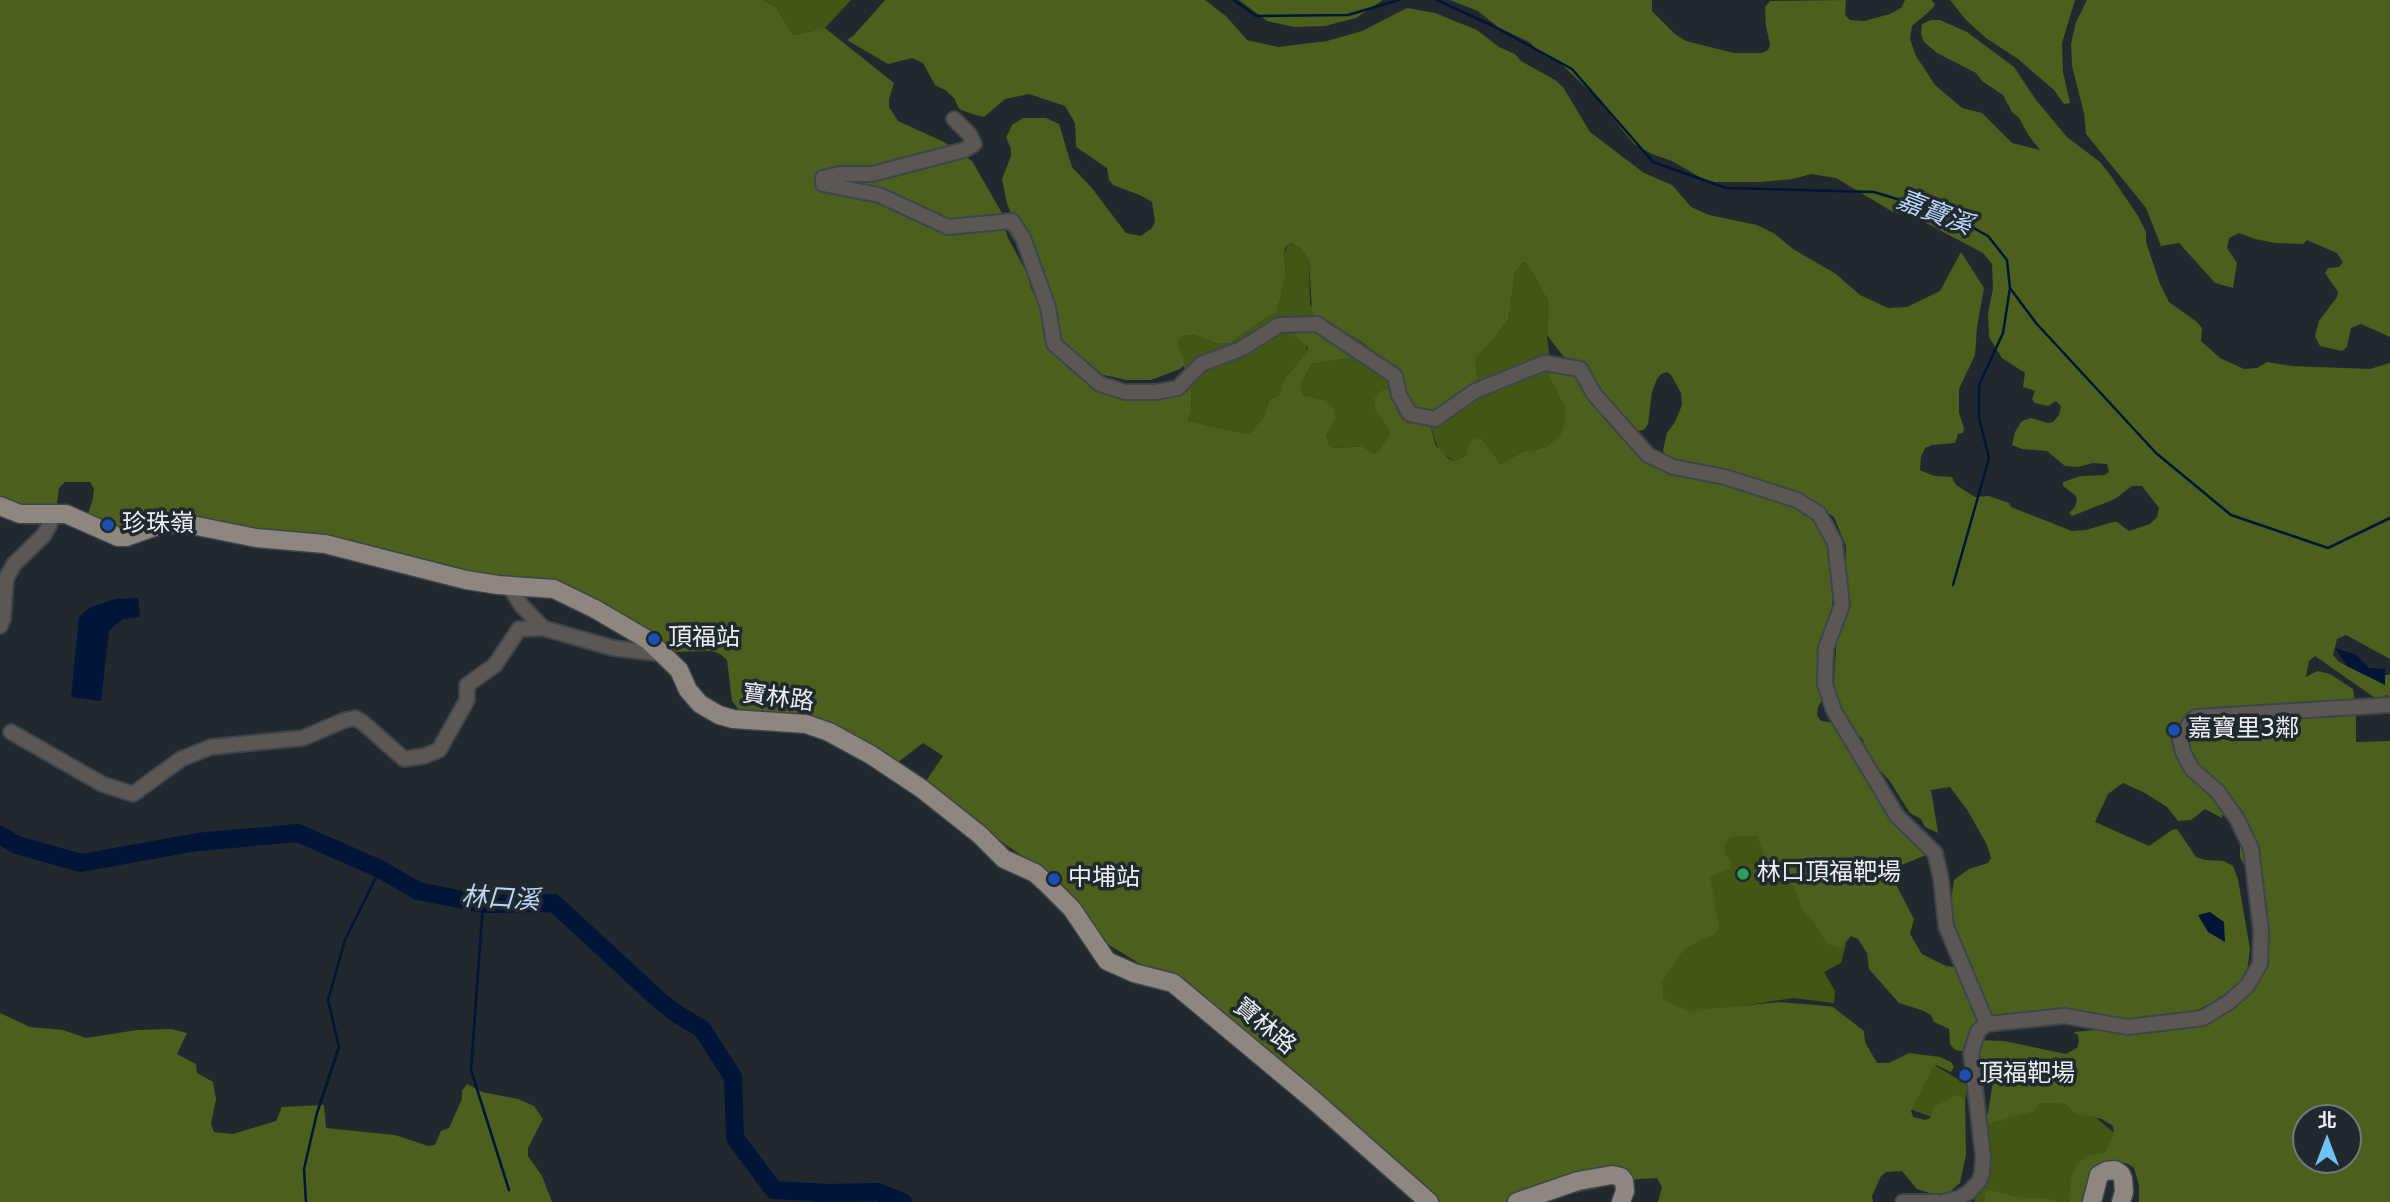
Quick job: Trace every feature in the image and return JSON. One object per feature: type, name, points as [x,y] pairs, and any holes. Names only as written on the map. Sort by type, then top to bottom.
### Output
[{"type":"main road","name":"寶林路","points":[[0,506],[20,514],[66,514],[118,537],[126,537],[160,525],[182,523],[256,538],[325,544],[432,572],[509,586],[554,589],[605,614],[648,640],[679,670],[688,690],[699,704],[719,715],[733,719],[806,724],[830,732],[922,789],[980,835],[1004,859],[1035,873],[1046,883],[1072,909],[1107,961],[1134,973],[1173,983],[1311,1098],[1429,1202]]},
{"type":"main road","points":[[2092,1202],[2099,1175],[2115,1170],[2123,1179],[2124,1192],[2121,1202]]},
{"type":"main road","points":[[1517,1202],[1578,1181],[1612,1175],[1621,1177],[1624,1181],[1625,1191],[1621,1202]]},
{"type":"street","points":[[954,119],[969,134],[974,144],[964,150],[872,174],[839,174],[824,178],[823,184],[879,195],[948,227],[1012,221],[1023,238],[1048,307],[1054,344],[1100,384],[1125,392],[1156,392],[1178,388],[1201,363],[1241,349],[1279,325],[1317,324],[1395,376],[1399,395],[1410,414],[1435,419],[1475,391],[1544,363],[1580,369],[1594,394],[1648,455],[1673,467],[1725,477],[1797,500],[1819,514],[1835,543],[1842,605],[1826,648],[1825,684],[1835,711],[1897,816],[1935,853],[1946,926],[1987,1024]]},
{"type":"street","points":[[0,626],[6,579],[14,564],[43,536],[53,513]]},
{"type":"street","points":[[509,586],[522,606],[543,628]]},
{"type":"street","points":[[11,732],[102,784],[133,794],[181,759],[211,747],[303,738],[355,718],[404,759],[439,750],[467,700],[467,685],[495,665],[520,629],[543,628],[613,648],[663,654]]},
{"type":"street","points":[[1943,1202],[1969,1192],[1982,1173],[1983,1156],[1971,1053],[1978,1031],[1987,1024],[2064,1016],[2128,1027],[2203,1018],[2229,1002],[2247,986],[2260,964],[2261,931],[2251,848],[2237,819],[2218,792],[2192,769],[2180,740],[2185,729],[2196,717],[2390,705]]},
{"type":"street","points":[[1903,1202],[1937,1202]]},
{"type":"green space","points":[[0,0],[764,0],[777,8],[793,35],[825,28],[894,83],[889,107],[898,121],[944,142],[972,161],[1002,213],[1007,236],[1027,273],[1055,350],[1070,370],[1098,387],[1122,396],[1183,384],[1192,386],[1188,421],[1249,434],[1264,417],[1269,400],[1280,394],[1284,379],[1307,352],[1308,347],[1295,336],[1295,330],[1305,328],[1353,353],[1351,358],[1312,364],[1301,384],[1303,395],[1325,400],[1334,409],[1335,420],[1326,435],[1329,445],[1334,448],[1363,446],[1372,453],[1378,452],[1389,435],[1376,411],[1374,399],[1381,391],[1393,389],[1396,393],[1397,411],[1402,420],[1408,424],[1419,422],[1430,425],[1436,446],[1449,459],[1454,461],[1465,456],[1468,445],[1476,438],[1483,440],[1501,464],[1522,452],[1546,447],[1560,435],[1565,408],[1547,367],[1582,376],[1617,433],[1644,456],[1714,476],[1816,514],[1838,564],[1829,626],[1827,692],[1818,707],[1817,715],[1821,721],[1837,723],[1861,767],[1901,806],[1931,853],[1894,868],[1892,877],[1914,919],[1910,934],[1922,954],[1946,966],[1963,968],[1983,1020],[1967,1052],[1955,1050],[1950,1044],[1949,1029],[1934,1022],[1931,1015],[1924,1011],[1899,1003],[1869,969],[1867,953],[1858,939],[1851,936],[1841,948],[1826,943],[1814,922],[1803,911],[1789,876],[1773,874],[1768,868],[1758,836],[1735,836],[1728,839],[1724,846],[1731,868],[1710,877],[1719,927],[1715,934],[1685,948],[1662,981],[1663,998],[1690,1011],[1779,1002],[1833,1007],[1864,1031],[1865,1042],[1877,1063],[1889,1063],[1909,1053],[1940,1057],[1951,1062],[1954,1067],[1951,1072],[1936,1065],[1932,1069],[1911,1111],[1913,1117],[1925,1120],[1930,1118],[1934,1107],[1955,1095],[1965,1100],[1966,1155],[1960,1183],[1947,1194],[1930,1193],[1917,1189],[1902,1171],[1886,1172],[1881,1176],[1872,1196],[1873,1202],[1658,1202],[1662,1187],[1657,1178],[1638,1179],[1534,1202],[1431,1202],[1134,960],[1104,942],[1044,871],[922,787],[943,756],[923,743],[889,769],[806,728],[747,720],[732,701],[727,660],[720,654],[712,651],[669,652],[557,593],[210,525],[118,530],[88,514],[94,489],[90,482],[65,482],[59,488],[57,504],[52,511],[34,513],[0,499]]},
{"type":"green space","points":[[764,0],[851,0],[825,28],[793,35],[777,8]]},
{"type":"green space","points":[[885,0],[1205,0],[1227,17],[1247,40],[1278,47],[1327,41],[1362,31],[1407,8],[1435,13],[1477,30],[1499,47],[1555,80],[1563,87],[1590,132],[1644,173],[1672,185],[1691,207],[1709,215],[1757,225],[1775,234],[1793,249],[1836,274],[1860,295],[1888,308],[1907,307],[1940,291],[1961,252],[1984,288],[1975,355],[1959,389],[1959,413],[1964,428],[1955,443],[1925,448],[1920,470],[1934,476],[1952,477],[1956,485],[1975,497],[1989,496],[2009,503],[2011,507],[2072,531],[2113,522],[2129,531],[2150,524],[2157,517],[2159,508],[2142,486],[2132,486],[2115,499],[2072,516],[2069,513],[2075,507],[2077,499],[2063,486],[2063,482],[2081,476],[2105,475],[2109,472],[2107,464],[2065,466],[2047,451],[2022,449],[2012,445],[2015,432],[2022,421],[2031,418],[2053,422],[2059,415],[2061,406],[2056,401],[2048,406],[2035,403],[2032,399],[2035,391],[2023,387],[2025,373],[2002,358],[1989,337],[1992,264],[1983,253],[1928,224],[1906,214],[1893,212],[1836,178],[1811,174],[1761,182],[1714,182],[1701,178],[1634,144],[1593,94],[1560,63],[1543,55],[1529,42],[1498,27],[1478,11],[1450,0],[1652,0],[1652,11],[1686,41],[1734,53],[1762,53],[1768,50],[1770,45],[1765,7],[1770,1],[1846,0],[1845,15],[1850,20],[1864,21],[1890,14],[1901,8],[1905,0],[1931,0],[1935,4],[1912,26],[1910,39],[1916,56],[1935,85],[1962,108],[1982,113],[2012,143],[2040,150],[2003,95],[1982,81],[1976,73],[1937,53],[1924,42],[1922,24],[1940,20],[1967,32],[2014,67],[2036,100],[2067,137],[2100,162],[2111,176],[2146,232],[2146,242],[2169,302],[2197,322],[2202,328],[2201,341],[2220,358],[2244,369],[2257,368],[2267,362],[2292,366],[2370,369],[2390,363],[2390,659],[2346,635],[2337,639],[2333,655],[2339,662],[2365,675],[2390,675],[2390,697],[2386,695],[2378,700],[2315,656],[2309,661],[2306,677],[2317,671],[2330,674],[2353,689],[2355,702],[2194,715],[2180,759],[2223,813],[2222,818],[2205,809],[2191,820],[2178,821],[2167,807],[2123,783],[2108,794],[2095,822],[2149,846],[2177,829],[2196,857],[2224,861],[2233,866],[2238,879],[2250,949],[2247,972],[2240,983],[2226,995],[2192,1013],[2150,1022],[1995,1019],[1985,1011],[1979,984],[1953,931],[1949,914],[1954,880],[1969,869],[1988,863],[1991,858],[1987,845],[1968,811],[1950,787],[1931,790],[1938,833],[1925,827],[1921,819],[1910,813],[1889,780],[1873,763],[1862,738],[1854,732],[1833,696],[1837,634],[1846,591],[1846,546],[1834,517],[1813,504],[1775,491],[1747,475],[1664,456],[1667,433],[1682,405],[1681,393],[1667,372],[1657,379],[1652,392],[1648,424],[1644,430],[1638,431],[1621,423],[1588,374],[1563,356],[1547,335],[1548,301],[1528,265],[1523,262],[1515,272],[1509,318],[1476,358],[1477,377],[1474,384],[1449,403],[1431,409],[1413,408],[1367,346],[1356,338],[1324,324],[1312,311],[1309,260],[1301,249],[1290,243],[1285,248],[1286,273],[1277,313],[1230,343],[1217,344],[1195,335],[1183,336],[1178,340],[1178,346],[1185,364],[1180,369],[1151,380],[1126,380],[1095,373],[1070,352],[1057,330],[1047,292],[1007,204],[1002,179],[1011,149],[1006,137],[1012,125],[1023,118],[1046,118],[1059,124],[1072,167],[1126,233],[1141,236],[1152,228],[1155,222],[1152,202],[1113,185],[1109,180],[1107,168],[1076,147],[1075,123],[1065,106],[1029,94],[1005,99],[984,117],[972,114],[959,109],[954,98],[935,85],[923,63],[912,58],[888,64],[847,40]]},
{"type":"green space","points":[[1239,0],[1383,0],[1356,18],[1325,26],[1294,27],[1267,21]]},
{"type":"green space","points":[[1950,0],[2075,0],[2062,43],[2063,72],[2070,103],[2064,104],[2054,90],[2018,59],[1986,38],[1966,20]]},
{"type":"green space","points":[[2087,0],[2390,0],[2390,337],[2361,324],[2351,328],[2347,347],[2342,351],[2320,346],[2315,336],[2319,321],[2338,292],[2325,273],[2328,268],[2339,267],[2343,262],[2337,253],[2307,240],[2303,244],[2275,243],[2239,233],[2229,238],[2227,248],[2237,263],[2233,288],[2215,283],[2179,243],[2161,246],[2146,208],[2086,134],[2084,113],[2072,66],[2071,44],[2076,22]]},
{"type":"green space","points":[[1289,243],[1301,249],[1309,260],[1310,304],[1324,324],[1356,338],[1380,361],[1477,377],[1476,358],[1509,318],[1515,272],[1522,262],[1528,265],[1548,301],[1547,335],[1550,362],[1547,372],[1565,408],[1560,435],[1546,447],[1522,452],[1501,464],[1483,440],[1468,445],[1465,456],[1454,461],[1439,451],[1430,425],[1419,422],[1408,424],[1402,421],[1397,411],[1396,393],[1376,411],[1389,435],[1378,452],[1372,453],[1363,446],[1334,448],[1329,445],[1326,434],[1335,420],[1325,400],[1303,395],[1301,384],[1312,364],[1351,358],[1344,346],[1305,328],[1307,352],[1284,379],[1280,394],[1269,400],[1264,417],[1249,434],[1188,421],[1192,386],[1178,353],[1178,340],[1183,336],[1195,335],[1217,344],[1230,343],[1277,313],[1286,273],[1284,254]]},
{"type":"green space","points":[[2352,711],[2356,715],[2356,742],[2390,741],[2390,1202],[2139,1202],[2139,1186],[2134,1168],[2126,1163],[2112,1163],[2092,1202],[2069,1202],[2071,1179],[2077,1164],[2088,1156],[2104,1153],[2114,1135],[2113,1126],[2102,1119],[2075,1113],[2061,1103],[2039,1103],[2035,1111],[1986,1124],[1995,1070],[1991,1065],[1978,1063],[1977,1040],[2004,1041],[2066,1054],[2077,1048],[2078,1035],[2073,1032],[2105,1029],[2152,1033],[2184,1029],[2240,1002],[2253,985],[2257,972],[2251,879],[2240,857],[2240,831],[2227,815],[2192,751],[2189,738],[2198,728],[2225,721]]},
{"type":"green space","name":"林口頂福靶場","points":[[1711,736],[1835,938],[1846,944],[1841,963],[1824,972],[1835,991],[1834,1003],[1793,998],[1645,1021]]},
{"type":"green space","points":[[0,1013],[30,1027],[63,1030],[86,1038],[137,1030],[171,1029],[187,1033],[177,1054],[196,1064],[197,1073],[213,1082],[216,1099],[211,1124],[214,1132],[233,1134],[276,1121],[282,1107],[324,1105],[326,1128],[395,1135],[428,1146],[435,1145],[441,1131],[449,1128],[467,1084],[482,1092],[518,1099],[534,1106],[543,1119],[528,1148],[528,1156],[542,1176],[552,1202],[0,1202]]},
{"type":"green space","points":[[1934,1065],[1968,1085],[1960,1128],[1884,1099]]},
{"type":"green space","points":[[2063,1091],[2118,1136],[2083,1177],[2068,1202],[1974,1202],[1981,1184],[1984,1115]]},
{"type":"green space","points":[[1989,1190],[2021,1198],[2045,1198],[2056,1202],[1985,1202],[1985,1194]]},
{"type":"water","points":[[138,598],[140,617],[123,619],[109,630],[101,701],[71,697],[79,617],[89,608],[115,599]]},
{"type":"water","points":[[2335,648],[2356,655],[2369,668],[2385,669],[2385,685],[2347,666]]},
{"type":"water","points":[[2210,912],[2224,922],[2225,942],[2208,932],[2198,915]]},
{"type":"waterway","name":"嘉寶溪","points":[[1234,0],[1256,16],[1348,15],[1399,0]]},
{"type":"waterway","name":"嘉寶溪","points":[[1437,0],[1491,25],[1572,69],[1653,162],[1726,188],[1874,192],[1950,215],[1988,236],[2007,260],[2010,288],[2036,323],[2156,453],[2231,515],[2328,548],[2390,518]]},
{"type":"waterway","points":[[1953,585],[1989,458],[1979,418],[1979,385],[2003,333],[2010,288]]},
{"type":"waterway","name":"林口溪","points":[[0,835],[17,845],[81,863],[197,842],[298,833],[380,869],[418,891],[483,904],[554,903],[659,1000],[702,1029],[733,1077],[735,1138],[774,1190],[878,1192],[903,1202]]},
{"type":"waterway","points":[[306,1202],[304,1169],[317,1113],[339,1047],[328,1000],[345,940],[380,869]]},
{"type":"waterway","points":[[483,904],[471,1070],[509,1190]]},
{"type":"place","name":"珍珠嶺","points":[[108,525]]},
{"type":"place","name":"頂福站","points":[[654,639]]},
{"type":"place","name":"嘉寶里3鄰","points":[[2174,730]]},
{"type":"place","name":"林口頂福靶場","points":[[1743,874]]},
{"type":"place","name":"中埔站","points":[[1054,879]]},
{"type":"place","name":"頂福靶場","points":[[1965,1075]]}]
